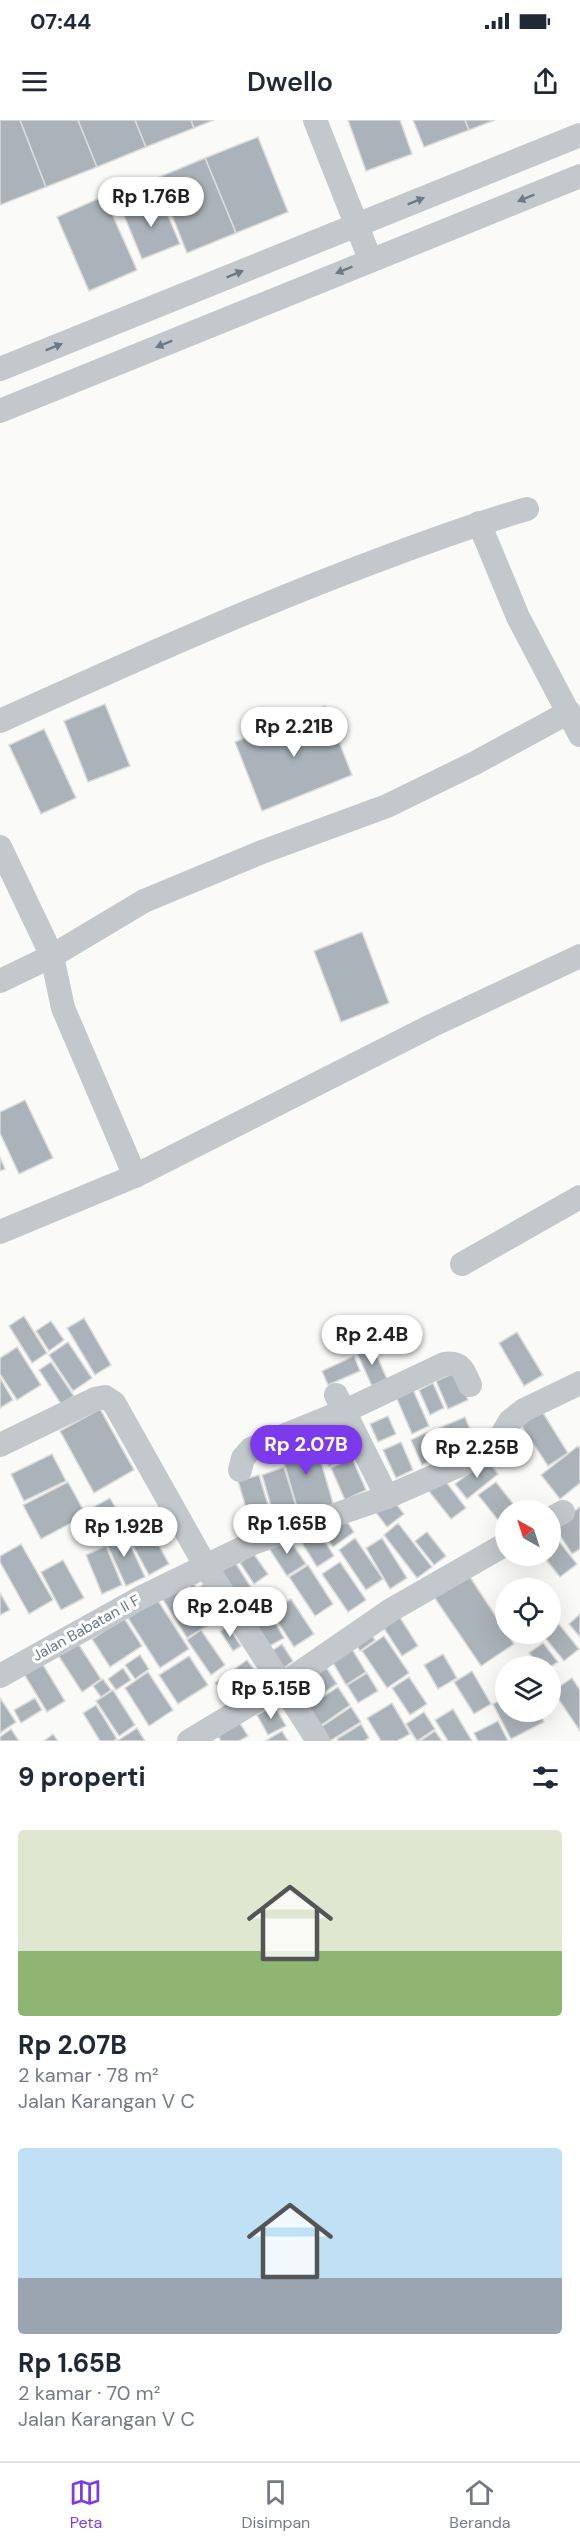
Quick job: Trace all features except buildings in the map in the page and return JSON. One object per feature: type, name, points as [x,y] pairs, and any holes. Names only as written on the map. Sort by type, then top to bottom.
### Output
[{"type":"street","points":[[315,120],[370,259]]},
{"type":"street","points":[[0,369],[580,135]]},
{"type":"street","points":[[0,411],[370,259],[580,176]]},
{"type":"street","points":[[0,721],[165,646],[299,590],[479,523],[526,509]]},
{"type":"street","points":[[479,523],[518,617],[580,735]]},
{"type":"street","points":[[0,981],[52,956],[144,901],[262,852],[387,806],[476,763],[568,712]]},
{"type":"street","points":[[0,847],[52,956],[63,1008],[135,1176]]},
{"type":"street","points":[[0,1232],[135,1176],[433,1025],[580,956]]},
{"type":"street","points":[[462,1264],[580,1197]]},
{"type":"street","points":[[240,1470],[243,1458],[251,1449],[340,1403],[448,1363],[460,1365],[470,1385]]},
{"type":"street","name":"Jalan Babatan II F","points":[[0,1676],[142,1597],[205,1565],[253,1543],[387,1497],[478,1456],[497,1443],[510,1421],[524,1410],[580,1383]]},
{"type":"street","points":[[0,1445],[95,1399],[105,1397],[117,1408],[205,1565],[318,1741]]},
{"type":"street","points":[[340,1403],[387,1497]]},
{"type":"street","points":[[189,1741],[282,1684],[391,1610],[495,1550]]}]
